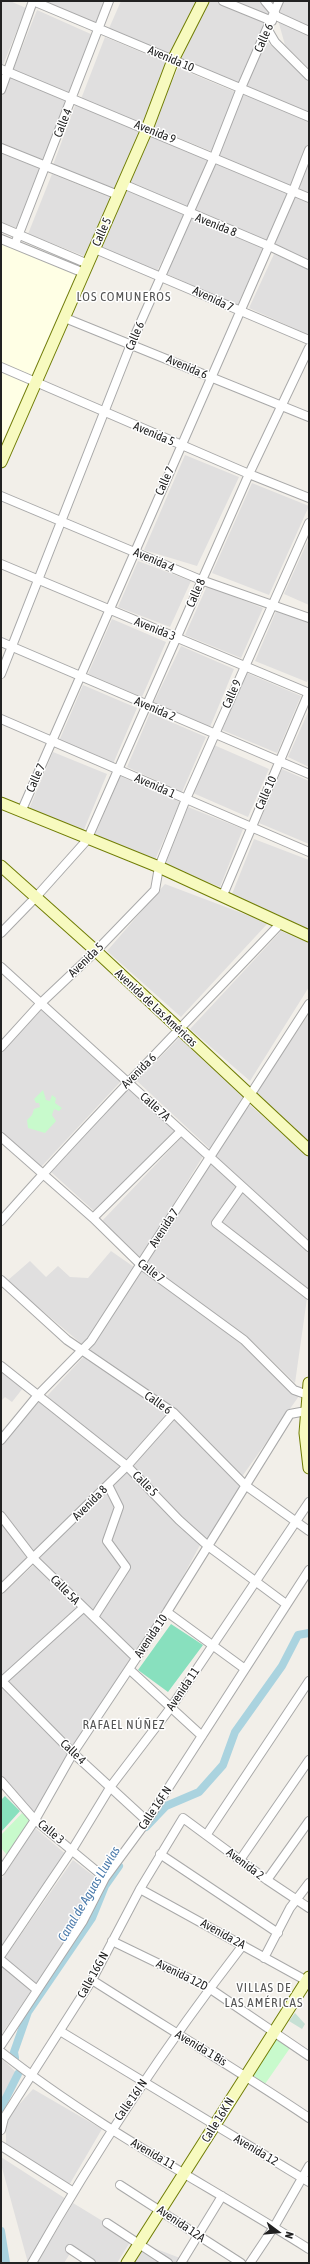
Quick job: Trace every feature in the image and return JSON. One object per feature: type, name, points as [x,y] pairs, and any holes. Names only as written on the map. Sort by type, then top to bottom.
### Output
[{"type":"main road","name":"Calle 5","points":[[1,462],[147,129],[173,60],[203,1]]},
{"type":"main road","points":[[1,803],[87,840],[159,867],[223,895],[309,936]]},
{"type":"main road","name":"Avenida de Las Américas","points":[[1,866],[96,951],[309,1150]]},
{"type":"main road","points":[[309,1383],[305,1433],[309,1468]]},
{"type":"main road","name":"Calle 16K N","points":[[127,2263],[308,1979]]},
{"type":"street","name":"Avenida 10","points":[[33,1],[309,117]]},
{"type":"street","points":[[1,90],[5,70],[33,1]]},
{"type":"street","name":"Calle 4","points":[[15,244],[72,98],[97,28],[109,1]]},
{"type":"street","points":[[223,1],[273,16],[309,31]]},
{"type":"street","points":[[265,1],[273,16]]},
{"type":"street","name":"Calle 6","points":[[1,674],[63,522],[104,412],[132,344],[214,157],[241,88],[268,30],[279,1]]},
{"type":"street","points":[[268,30],[275,42],[309,76]]},
{"type":"street","name":"Avenida 9","points":[[5,70],[309,198]]},
{"type":"street","points":[[1,148],[118,195]]},
{"type":"street","name":"Calle 7","points":[[21,812],[210,377],[293,191],[309,150]]},
{"type":"street","name":"Avenida 8","points":[[123,184],[189,214],[269,246],[309,266]]},
{"type":"street","points":[[1,227],[86,268]]},
{"type":"street","points":[[1,239],[86,268]]},
{"type":"street","name":"Avenida 7","points":[[95,249],[162,276],[239,312],[309,340]]},
{"type":"street","name":"Avenida 6","points":[[65,318],[309,417]]},
{"type":"street","name":"Calle 8","points":[[87,840],[201,580],[249,474],[309,348]]},
{"type":"street","name":"Avenida 5","points":[[1,367],[249,474],[309,498]]},
{"type":"street","name":"Avenida 4","points":[[1,496],[201,580],[309,618]]},
{"type":"street","name":"Calle 9","points":[[159,867],[186,800],[309,523]]},
{"type":"street","name":"Avenida 3","points":[[1,564],[309,693]]},
{"type":"street","name":"Avenida 2","points":[[1,642],[81,675],[146,706],[309,774]]},
{"type":"street","name":"Calle 10","points":[[223,895],[251,826],[309,693]]},
{"type":"street","name":"Avenida 1","points":[[1,719],[309,852]]},
{"type":"street","points":[[1,932],[36,897],[87,840]]},
{"type":"street","name":"Avenida 5","points":[[1,1047],[41,1003],[150,897],[156,886],[159,867]]},
{"type":"street","name":"Avenida 6","points":[[1,1221],[127,1082],[179,1030],[281,922]]},
{"type":"street","name":"Calle 7A","points":[[1,967],[309,1247]]},
{"type":"street","name":"Avenida 7","points":[[1,1440],[38,1395],[91,1341],[309,1004]]},
{"type":"street","points":[[93,1218],[181,1131]]},
{"type":"street","name":"Calle 7","points":[[1,1137],[93,1218],[140,1264],[244,1340],[294,1390],[308,1395]]},
{"type":"street","points":[[242,1186],[216,1223],[309,1295]]},
{"type":"street","name":"Calle 6","points":[[1,1280],[67,1340],[174,1413],[245,1485],[294,1522],[309,1531]]},
{"type":"street","name":"Calle 5","points":[[1,1366],[127,1466],[179,1520],[208,1546],[286,1604]]},
{"type":"street","name":"Avenida 10","points":[[1,1871],[4,1861],[36,1820],[73,1753],[167,1612],[290,1414],[306,1411]]},
{"type":"street","name":"Avenida 8","points":[[1,1589],[34,1559],[127,1466],[174,1413]]},
{"type":"street","points":[[94,1618],[126,1567],[107,1541],[119,1507],[108,1485]]},
{"type":"street","name":"Avenida 11","points":[[1,1955],[72,1850],[111,1786],[172,1706],[294,1522],[309,1502]]},
{"type":"street","name":"Calle 5A","points":[[1,1516],[34,1559],[136,1658]]},
{"type":"street","name":"Calle 16F N","points":[[1,2045],[86,1915],[105,1878],[147,1821],[309,1570]]},
{"type":"street","points":[[1,1681],[83,1608]]},
{"type":"street","points":[[167,1612],[245,1669]]},
{"type":"street","points":[[130,1669],[172,1706],[202,1736]]},
{"type":"street","name":"Calle 4","points":[[1,1681],[73,1753],[111,1786],[147,1821]]},
{"type":"street","points":[[207,1834],[309,1681]]},
{"type":"street","points":[[240,1860],[309,1760]]},
{"type":"street","name":"Calle 3","points":[[1,1781],[36,1820],[105,1878]]},
{"type":"street","name":"Avenida 2","points":[[183,1818],[207,1834],[267,1880],[309,1908]]},
{"type":"street","name":"Calle 16G N","points":[[1,2130],[4,2118],[92,1980],[140,1889],[183,1818]]},
{"type":"street","points":[[267,1880],[309,1821]]},
{"type":"street","points":[[160,1854],[278,1933]]},
{"type":"street","points":[[264,1958],[290,1908],[309,1883]]},
{"type":"street","name":"Avenida 2A","points":[[140,1889],[264,1958],[308,1979]]},
{"type":"street","name":"Avenida 12D","points":[[112,1941],[209,1988],[309,2056]]},
{"type":"street","name":"Calle 16I N","points":[[32,2263],[72,2191],[111,2130],[176,2034],[209,1988],[243,1945]]},
{"type":"street","points":[[1,1960],[37,1990]]},
{"type":"street","name":"Avenida 1 Bis","points":[[92,1980],[176,2034],[246,2075],[309,2118]]},
{"type":"street","name":"Avenida 12","points":[[60,2032],[305,2180]]},
{"type":"street","name":"Avenida 11","points":[[1,2052],[32,2076],[111,2130],[184,2172],[309,2249]]},
{"type":"street","points":[[1,2146],[72,2191]]},
{"type":"street","points":[[250,2263],[305,2180],[309,2166]]},
{"type":"street","name":"Avenida 12A","points":[[120,2185],[241,2263]]},
{"type":"street","points":[[181,2263],[222,2196]]},
{"type":"street","points":[[107,2222],[168,2263]]},
{"type":"street","points":[[70,2249],[91,2263]]},
{"type":"shaded area","points":[[1,1],[10,1],[26,8],[3,65],[1,65]]},
{"type":"shaded area","points":[[41,1],[106,1],[97,24]]},
{"type":"shaded area","points":[[121,1],[198,1],[173,61],[107,33]]},
{"type":"shaded area","points":[[207,1],[220,1],[268,23],[242,88],[180,62]]},
{"type":"shaded area","points":[[233,1],[262,1],[272,13],[270,18]]},
{"type":"shaded area","points":[[281,1],[309,1],[309,69],[285,45],[278,20]]},
{"type":"shaded area","points":[[37,10],[93,35],[70,93],[13,70]]},
{"type":"shaded area","points":[[105,37],[172,65],[146,126],[81,99]]},
{"type":"shaded area","points":[[265,40],[309,80],[309,115],[244,91]]},
{"type":"shaded area","points":[[178,68],[238,93],[213,152],[152,127]]},
{"type":"shaded area","points":[[10,77],[69,101],[45,161],[1,144],[1,99]]},
{"type":"shaded area","points":[[244,94],[309,118],[309,149],[294,187],[214,157]]},
{"type":"shaded area","points":[[76,103],[144,130],[117,192],[53,165]]},
{"type":"shaded area","points":[[149,134],[210,158],[188,210],[127,183]]},
{"type":"shaded area","points":[[1,153],[41,169],[16,228],[1,222]]},
{"type":"shaded area","points":[[216,160],[290,192],[267,243],[193,212]]},
{"type":"shaded area","points":[[309,162],[309,194],[298,189]]},
{"type":"shaded area","points":[[52,174],[111,198],[84,256],[28,234]]},
{"type":"shaded area","points":[[125,189],[185,215],[156,273],[99,247]]},
{"type":"shaded area","points":[[294,194],[309,201],[309,260],[275,244]]},
{"type":"shaded area","points":[[191,218],[264,247],[237,306],[165,273]]},
{"type":"shaded area","points":[[1,242],[76,274],[1,445]]},
{"type":"shaded area","points":[[274,254],[309,270],[309,335],[249,308]]},
{"type":"shaded area","points":[[185,455],[239,477],[197,566],[144,550]]},
{"type":"shaded area","points":[[252,483],[309,506],[269,595],[212,573]]},
{"type":"shaded area","points":[[309,538],[309,605],[284,594]]},
{"type":"shaded area","points":[[138,561],[191,581],[170,627],[118,607]]},
{"type":"shaded area","points":[[207,586],[263,608],[241,658],[185,635]]},
{"type":"shaded area","points":[[277,609],[309,622],[309,676],[307,682],[255,661]]},
{"type":"shaded area","points":[[112,619],[166,642],[142,697],[88,674]]},
{"type":"shaded area","points":[[181,646],[234,669],[210,727],[154,702]]},
{"type":"shaded area","points":[[247,673],[301,696],[277,753],[222,730]]},
{"type":"shaded area","points":[[83,685],[137,708],[113,764],[59,741]]},
{"type":"shaded area","points":[[309,710],[309,767],[288,757]]},
{"type":"shaded area","points":[[150,713],[206,737],[182,792],[127,767]]},
{"type":"shaded area","points":[[214,745],[269,769],[248,817],[193,793]]},
{"type":"shaded area","points":[[53,752],[107,774],[83,832],[29,809]]},
{"type":"shaded area","points":[[282,769],[309,781],[309,844],[259,823]]},
{"type":"shaded area","points":[[120,776],[180,802],[155,860],[95,835]]},
{"type":"shaded area","points":[[188,807],[243,829],[220,887],[165,865]]},
{"type":"shaded area","points":[[254,839],[309,860],[309,929],[232,894]]},
{"type":"shaded area","points":[[165,884],[268,923],[181,1017],[107,951]]},
{"type":"shaded area","points":[[281,931],[309,943],[309,987],[250,1081],[190,1029]]},
{"type":"shaded area","points":[[43,1007],[123,1079],[41,1167],[1,1132],[1,1053]]},
{"type":"shaded area","points":[[309,1014],[309,1151],[252,1099]]},
{"type":"shaded area","points":[[179,1038],[244,1097],[210,1149],[137,1081]]},
{"type":"shaded area","points":[[130,1086],[176,1129],[94,1211],[51,1172]]},
{"type":"shaded area","points":[[250,1105],[309,1157],[309,1245],[212,1158]]},
{"type":"shaded area","points":[[183,1136],[203,1156],[140,1259],[102,1221]]},
{"type":"shaded area","points":[[210,1161],[309,1250],[309,1284],[295,1383],[253,1342],[143,1264]]},
{"type":"shaded area","points":[[111,1251],[134,1267],[83,1345],[7,1281],[30,1261],[46,1277],[58,1266],[70,1277],[88,1278]]},
{"type":"shaded area","points":[[141,1267],[227,1329],[299,1396],[241,1478],[181,1414],[90,1350]]},
{"type":"shaded area","points":[[87,1353],[170,1413],[127,1464],[47,1396]]},
{"type":"shaded area","points":[[1,1371],[23,1388],[12,1402],[5,1397],[1,1401]]},
{"type":"shaded area","points":[[43,1397],[125,1466],[34,1556],[1,1513],[1,1445]]},
{"type":"shaded area","points":[[174,1416],[243,1485],[207,1542],[130,1466]]},
{"type":"shaded area","points":[[126,1469],[200,1545],[167,1606],[134,1652],[96,1617],[128,1567],[109,1539],[121,1506],[110,1485]]},
{"type":"shaded area","points":[[107,1489],[117,1509],[105,1542],[125,1567],[93,1615],[36,1559]]},
{"type":"shaded area","points":[[1,1521],[31,1558],[1,1585]]},
{"type":"shaded area","points":[[36,1563],[82,1608],[1,1678],[1,1595]]},
{"type":"shaded area","points":[[83,1610],[132,1658],[70,1749],[6,1681]]},
{"type":"shaded area","points":[[1,1685],[72,1752],[35,1815],[1,1776]]},
{"type":"shaded area","points":[[35,1828],[68,1856],[52,1873],[1,1949],[1,1880]]},
{"type":"shaded area","points":[[73,1860],[100,1881],[89,1906],[1,2035],[1,1963]]},
{"type":"shaded area","points":[[295,2013],[305,2024],[302,2029],[289,2021]]},
{"type":"shaded area","points":[[1,2058],[18,2074],[1,2104]]},
{"type":"shaded area","points":[[33,2089],[102,2129],[68,2187],[6,2145],[6,2119]]},
{"type":"shaded area","points":[[1,2157],[66,2199],[28,2263],[1,2164]]},
{"type":"shaded area","points":[[73,2203],[132,2239],[117,2263],[95,2263],[71,2252],[64,2263],[37,2263]]},
{"type":"shaded area","points":[[133,2240],[193,2263],[120,2263]]},
{"type":"green space","points":[[43,1090],[46,1100],[50,1101],[52,1095],[56,1098],[55,1103],[62,1108],[59,1111],[54,1109],[52,1115],[56,1121],[45,1133],[28,1128],[27,1120],[32,1115],[34,1109],[40,1107],[39,1103],[36,1103],[34,1099]]},
{"type":"green space","points":[[171,1624],[203,1645],[168,1692],[138,1670]]},
{"type":"green space","points":[[5,1796],[20,1811],[1,1832],[1,1800]]},
{"type":"green space","points":[[22,1813],[32,1821],[8,1856],[1,1848],[1,1835]]},
{"type":"green space","points":[[276,2036],[290,2048],[265,2084],[252,2075]]},
{"type":"waterway","name":"Canal de Aguas Lluvias","points":[[146,1827],[166,1806],[199,1792],[223,1765],[235,1732],[282,1666],[298,1635],[309,1633]]},
{"type":"waterway","name":"Canal de Aguas Lluvias","points":[[15,2058],[14,2052],[28,2012],[92,1918],[105,1886],[119,1866]]},
{"type":"waterway","name":"Canal de Aguas Lluvias","points":[[1,2108],[18,2074]]},
{"type":"waterway","name":"Canal de Aguas Lluvias","points":[[1,2231],[6,2263]]},
{"type":"district","name":"LOS COMUNEROS","points":[[124,297]]},
{"type":"district","name":"RAFAEL NÚÑEZ","points":[[124,1725]]},
{"type":"district","name":"VILLAS DE LAS AMÉRICAS","points":[[264,1996]]}]
